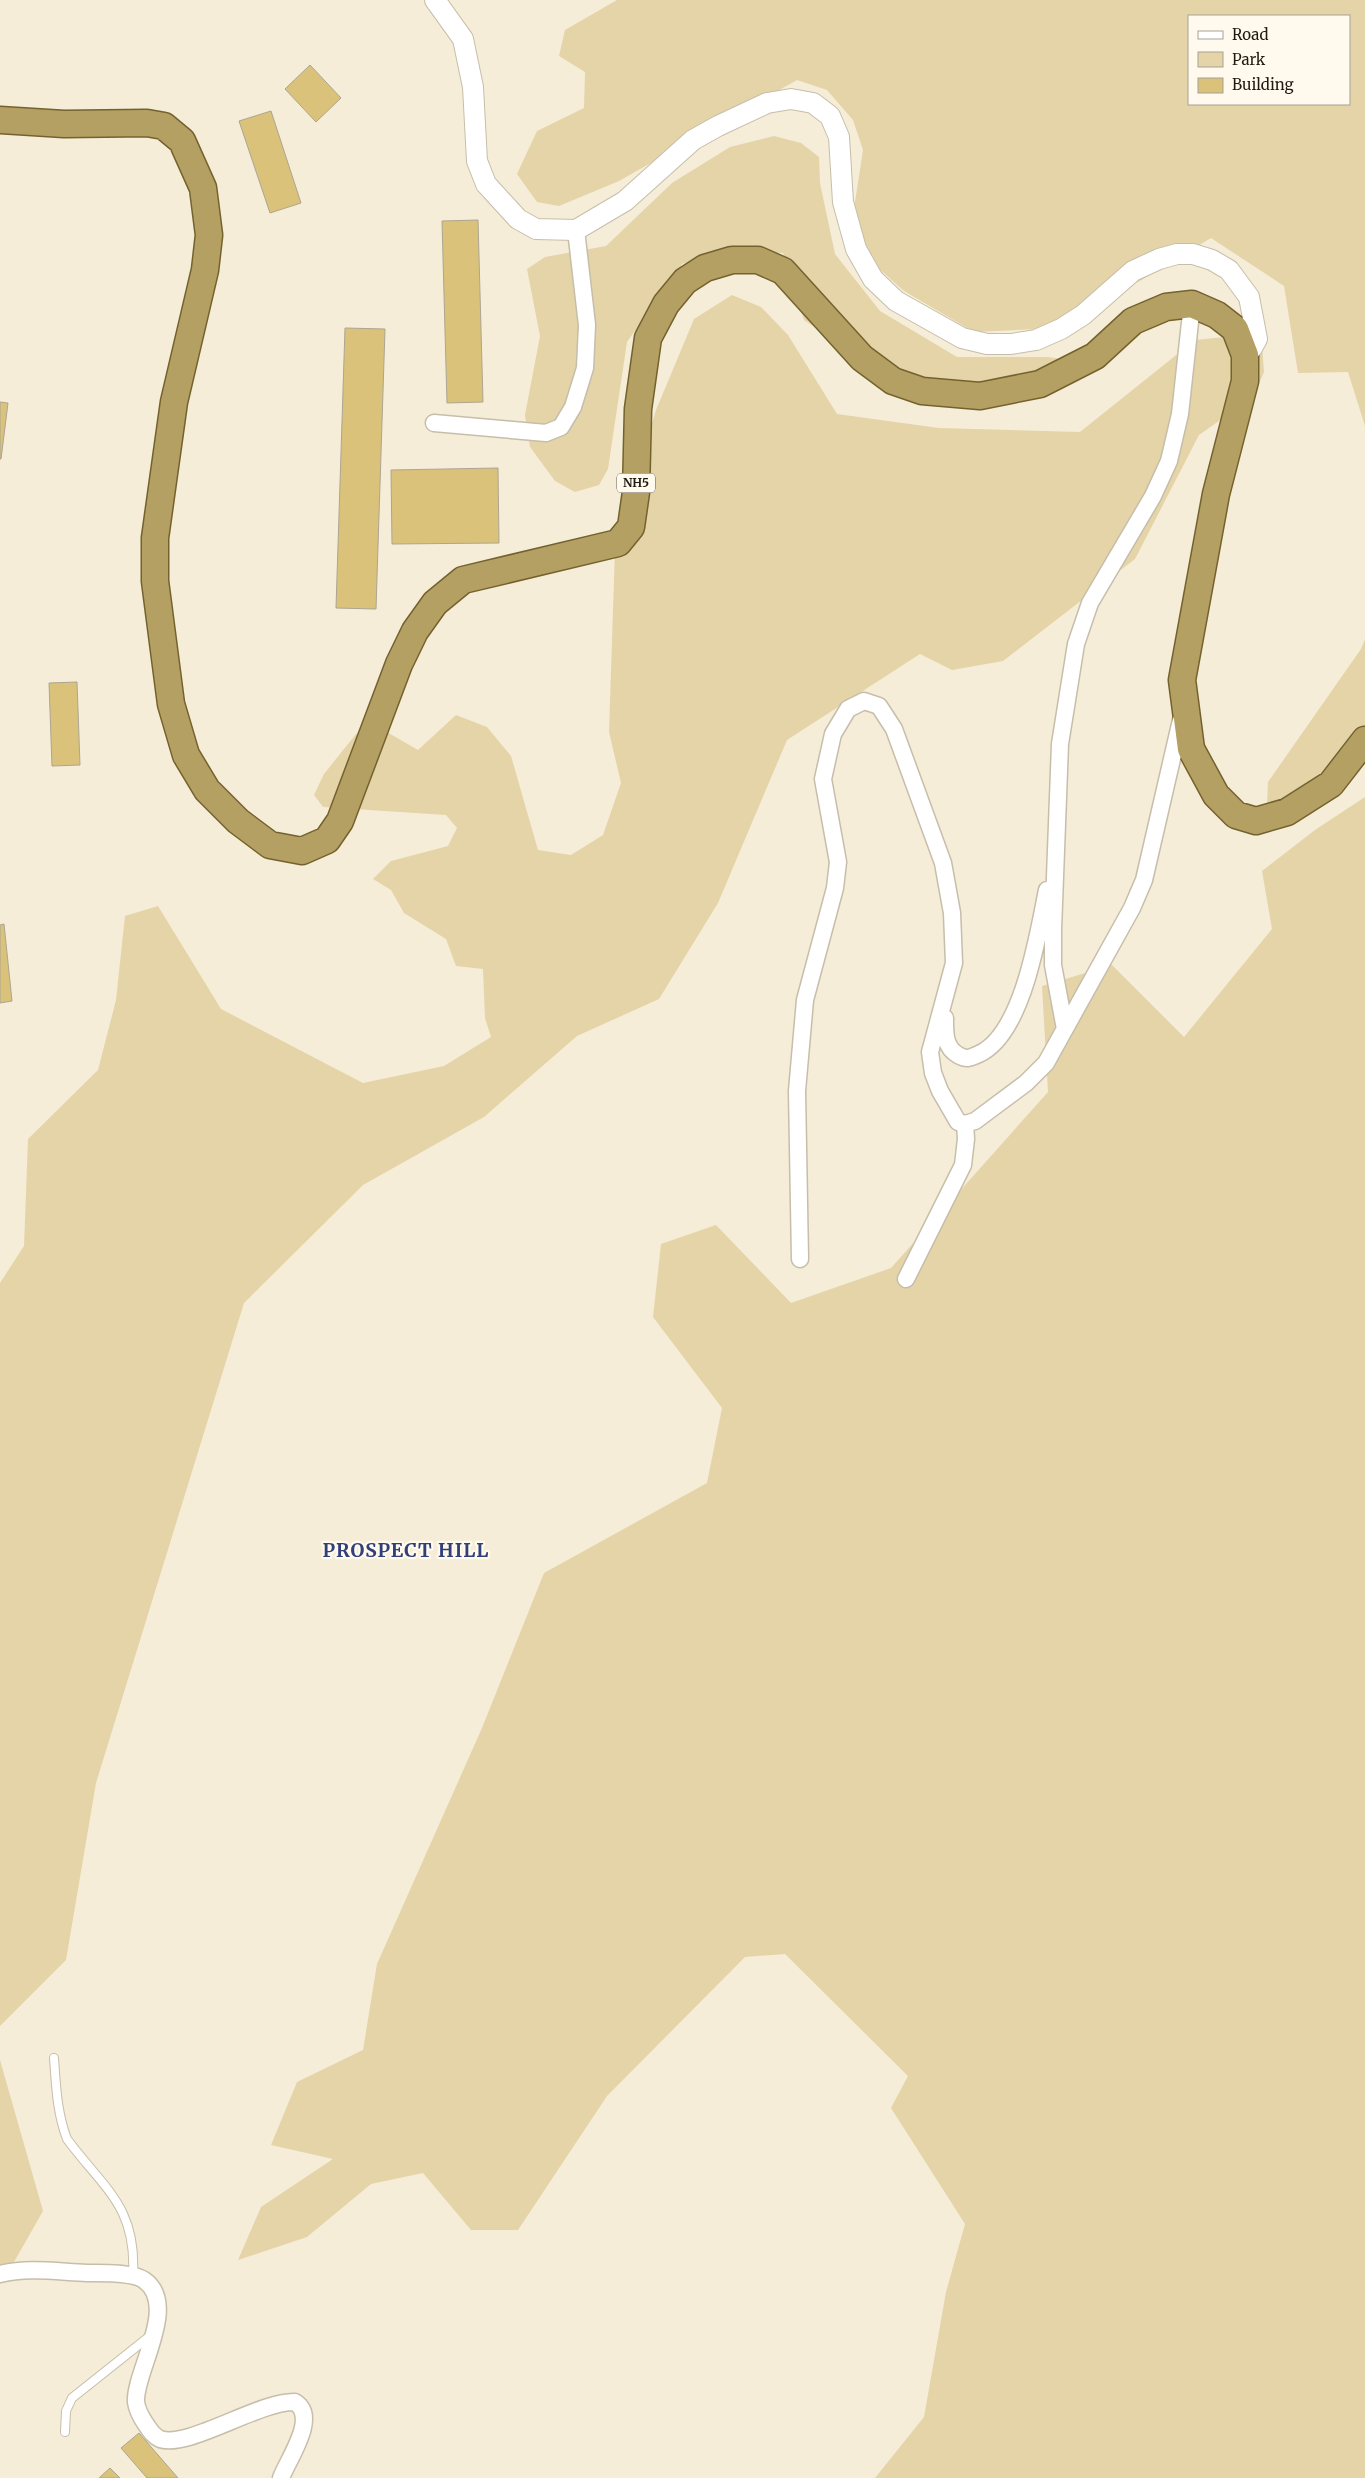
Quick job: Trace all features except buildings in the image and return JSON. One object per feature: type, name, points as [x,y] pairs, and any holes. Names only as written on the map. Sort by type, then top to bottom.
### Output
[{"type":"highway","name":"NH5","points":[[0,120],[64,124],[147,123],[164,126],[182,141],[203,188],[209,235],[205,270],[174,402],[155,538],[155,581],[170,695],[186,755],[207,790],[238,821],[270,845],[302,851],[327,840],[340,821],[399,664],[415,632],[435,603],[463,580],[618,543],[631,527],[636,492],[638,409],[648,338],[666,304],[685,281],[705,268],[732,260],[758,260],[783,271],[862,358],[893,381],[922,391],[980,396],[1040,384],[1095,356],[1133,321],[1166,307],[1192,304]]},
{"type":"highway","points":[[1192,304],[1217,315],[1235,330],[1245,355],[1246,380],[1216,494],[1182,680],[1191,749],[1216,795],[1236,815],[1256,821],[1287,812],[1331,784],[1365,740]]},
{"type":"street","points":[[435,0],[463,39],[473,86],[477,161],[486,184],[518,219],[536,229],[576,230],[625,201],[693,140],[767,103],[791,99],[813,103],[830,116],[839,137],[843,202],[856,248],[873,279],[896,301],[962,338],[986,344],[1011,344],[1036,340],[1061,330],[1083,315],[1133,271],[1159,259],[1177,254],[1193,254],[1212,260],[1229,270],[1249,296],[1257,339],[1245,355]]},
{"type":"street","points":[[434,423],[546,433],[561,427],[574,407],[585,368],[588,343],[576,230]]},
{"type":"street","points":[[1065,1029],[1053,965],[1056,843],[1060,744],[1076,644],[1090,602],[1153,496],[1169,461],[1180,414],[1192,304]]},
{"type":"street","points":[[800,1259],[797,1091],[804,1009],[835,888],[838,862],[823,779],[833,734],[848,709],[864,701],[879,706],[894,730],[942,863],[952,912],[954,963],[930,1052],[933,1073],[940,1091],[958,1122],[965,1124],[975,1121],[1026,1083],[1046,1063],[1132,908],[1144,880],[1185,703]]},
{"type":"street","points":[[946,993],[945,1038],[953,1052],[965,1058],[970,1058],[988,1050],[1000,1036],[1024,988],[1034,950],[1056,843]]},
{"type":"street","points":[[906,1279],[963,1165],[966,1139],[965,1124]]},
{"type":"street","points":[[0,2274],[25,2271],[133,2276],[144,2280],[153,2292],[157,2314],[149,2356],[138,2388],[136,2403],[141,2418],[151,2432],[160,2439],[185,2438],[274,2404],[295,2402],[304,2411],[305,2419],[302,2433],[281,2478]]},
{"type":"lane","points":[[54,2058],[57,2102],[63,2130],[71,2146],[120,2205],[132,2236],[133,2276]]},
{"type":"lane","points":[[65,2432],[64,2420],[72,2398],[155,2331]]},
{"type":"green space","points":[[617,0],[1365,0],[1365,426],[1348,372],[1298,373],[1284,286],[1211,238],[1140,281],[1037,329],[974,332],[904,291],[866,257],[853,215],[863,150],[853,120],[827,90],[797,80],[619,181],[559,206],[537,202],[517,174],[537,131],[584,108],[585,72],[559,56],[565,30]]},
{"type":"green space","points":[[774,136],[801,143],[819,157],[820,183],[835,254],[880,311],[957,357],[1048,357],[1067,360],[1022,399],[886,376],[804,320],[783,253],[732,249],[682,264],[627,342],[608,469],[599,485],[575,492],[555,481],[530,447],[525,415],[540,336],[527,269],[545,257],[606,246],[672,183],[730,147]]},
{"type":"green space","points":[[732,295],[761,307],[788,335],[837,414],[939,428],[1080,432],[1195,340],[1255,334],[1262,347],[1264,372],[1253,397],[1199,435],[1135,559],[1003,661],[952,670],[920,654],[787,740],[718,903],[659,999],[577,1036],[484,1117],[363,1185],[244,1303],[96,1783],[66,1960],[0,2026],[0,1283],[24,1246],[28,1139],[98,1070],[116,1000],[125,916],[158,906],[221,1009],[363,1083],[444,1066],[491,1037],[485,1018],[483,969],[456,966],[446,939],[404,913],[391,890],[373,879],[391,861],[448,846],[457,828],[446,815],[323,807],[314,795],[324,774],[356,734],[380,728],[418,750],[456,715],[487,727],[511,756],[538,850],[571,855],[603,835],[621,783],[609,732],[615,549],[656,410],[694,319]]},
{"type":"green space","points":[[1365,639],[1365,758],[1323,802],[1267,806],[1268,782],[1361,649]]},
{"type":"green space","points":[[1365,797],[1365,2478],[875,2478],[924,2417],[946,2292],[965,2224],[891,2108],[908,2076],[785,1954],[745,1957],[607,2096],[518,2230],[471,2230],[423,2173],[371,2184],[307,2237],[238,2260],[261,2207],[333,2159],[271,2145],[297,2082],[363,2050],[377,1964],[482,1728],[544,1573],[707,1483],[722,1408],[653,1317],[661,1244],[716,1225],[791,1303],[891,1268],[1048,1092],[1042,986],[1112,965],[1184,1037],[1272,929],[1262,871],[1315,830]]},
{"type":"green space","points":[[0,2060],[43,2211],[2,2283],[0,2282]]},
{"type":"district","name":"PROSPECT HILL","points":[[406,1550]]}]
